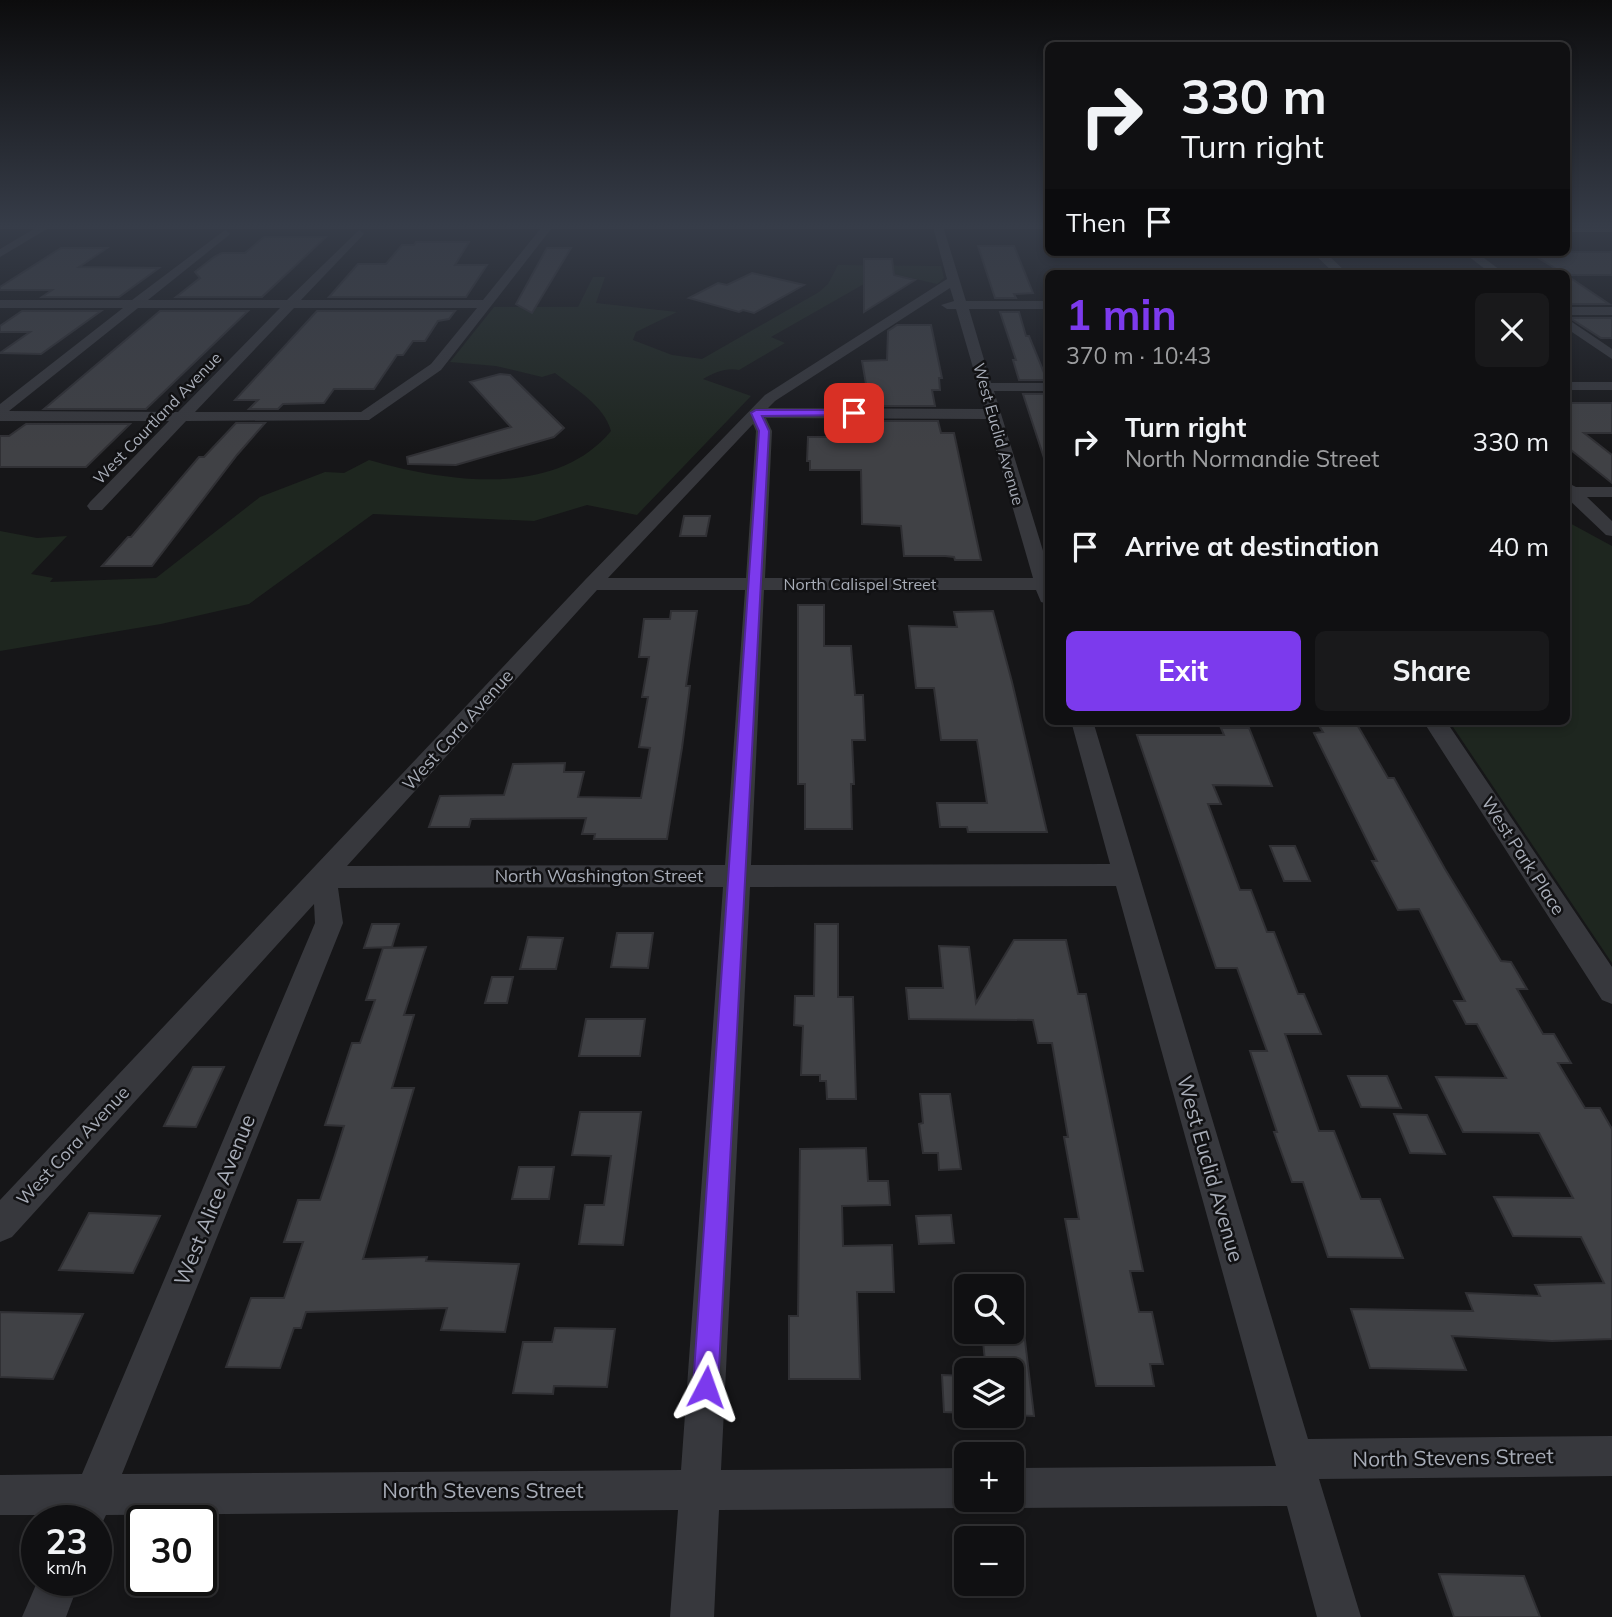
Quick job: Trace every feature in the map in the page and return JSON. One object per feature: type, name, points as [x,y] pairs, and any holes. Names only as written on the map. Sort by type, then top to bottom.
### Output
[{"type":"street","points":[[0,414],[142,298]]},
{"type":"street","name":"West Courtland Avenue","points":[[96,506],[294,298]]},
{"type":"street","points":[[0,414],[364,417],[436,367],[490,298]]},
{"type":"street","name":"West Cora Avenue","points":[[0,1225],[592,584],[770,398],[924,298]]},
{"type":"street","name":"West Euclid Avenue","points":[[960,298],[1045,583]]},
{"type":"street","points":[[0,304],[486,304]]},
{"type":"street","points":[[914,305],[1045,306]]},
{"type":"street","points":[[1570,311],[1612,311]]},
{"type":"street","points":[[1570,325],[1612,355]]},
{"type":"street","points":[[1570,386],[1612,386]]},
{"type":"street","points":[[985,387],[1045,387]]},
{"type":"street","points":[[692,1617],[764,431],[756,413],[994,414]]},
{"type":"street","points":[[1570,490],[1612,492]]},
{"type":"street","points":[[1570,492],[1612,531]]},
{"type":"street","points":[[1570,516],[1612,539]]},
{"type":"street","name":"North Calispel Street","points":[[592,584],[1045,583]]},
{"type":"street","name":"West Euclid Avenue","points":[[1083,725],[1339,1617]]},
{"type":"street","name":"West Park Place","points":[[1437,725],[1612,991]]},
{"type":"street","name":"North Washington Street","points":[[324,877],[1125,875]]},
{"type":"street","name":"West Alice Avenue","points":[[90,1505],[330,923],[324,877]]},
{"type":"street","name":"North Stevens Street","points":[[1024,1487],[1612,1456]]},
{"type":"street","name":"North Stevens Street","points":[[112,1506],[699,1489],[954,1488]]},
{"type":"street","name":"North Stevens Street","points":[[0,1495],[74,1505]]},
{"type":"street","points":[[44,1617],[53,1596]]},
{"type":"shaded area","points":[[582,298],[598,298],[596,303],[677,312],[636,332],[633,340],[672,355],[702,359],[808,298],[839,298],[771,337],[785,343],[739,370],[720,371],[703,379],[751,396],[637,515],[587,505],[534,521],[373,514],[249,604],[161,624],[0,651],[0,531],[37,538],[67,536],[31,574],[53,578],[50,582],[156,578],[260,497],[325,472],[344,473],[369,460],[430,474],[496,479],[529,476],[560,468],[587,453],[611,431],[595,405],[555,373],[542,377],[496,366],[450,362],[494,307],[578,307]]},
{"type":"shaded area","points":[[1570,523],[1612,546],[1612,963],[1452,725],[1570,725]]},
{"type":"building","points":[[519,298],[541,298],[532,313],[516,304]]},
{"type":"building","points":[[691,298],[780,298],[754,313],[743,310],[739,312]]},
{"type":"building","points":[[864,298],[886,298],[864,312]]},
{"type":"building","points":[[1570,298],[1601,298],[1609,304],[1570,304]]},
{"type":"building","points":[[22,311],[101,311],[41,354],[0,353],[30,332],[0,332],[0,326]]},
{"type":"building","points":[[160,311],[248,311],[146,409],[44,409]]},
{"type":"building","points":[[317,311],[455,311],[449,319],[438,321],[425,341],[413,341],[403,355],[397,355],[374,389],[334,389],[324,403],[283,404],[278,409],[249,409],[258,400],[235,400]]},
{"type":"building","points":[[1000,312],[1019,312],[1045,380],[1019,380],[1013,360],[1016,360]]},
{"type":"building","points":[[1570,318],[1612,318],[1612,338],[1601,338]]},
{"type":"building","points":[[897,325],[931,325],[942,378],[939,378],[940,390],[932,390],[935,406],[850,406],[849,384],[866,384],[862,361],[887,360],[888,331]]},
{"type":"building","points":[[500,374],[510,375],[564,428],[554,437],[456,465],[408,464],[407,457],[511,427],[470,382]]},
{"type":"building","points":[[1023,394],[1045,394],[1045,461]]},
{"type":"building","points":[[1570,403],[1612,403],[1612,433],[1584,433],[1612,455],[1612,483],[1570,449]]},
{"type":"building","points":[[851,421],[938,421],[941,433],[954,433],[981,560],[955,560],[954,557],[945,556],[904,556],[901,526],[862,524],[861,470],[810,470],[810,461],[807,461],[808,437],[852,437]]},
{"type":"building","points":[[236,423],[265,423],[237,455],[152,566],[102,566],[128,537],[131,537],[199,457],[204,457]]},
{"type":"building","points":[[26,424],[130,424],[86,467],[0,467],[0,436],[9,436]]},
{"type":"building","points":[[684,516],[710,516],[706,536],[680,536]]},
{"type":"building","points":[[798,605],[824,605],[824,646],[851,646],[855,695],[863,695],[865,740],[852,740],[852,829],[805,829],[805,784],[798,784]]},
{"type":"building","points":[[671,611],[697,611],[686,686],[690,686],[682,748],[667,839],[594,839],[595,834],[582,834],[586,818],[471,819],[469,827],[429,827],[440,796],[504,795],[513,764],[565,763],[564,772],[584,772],[578,797],[641,798],[650,748],[639,747],[648,697],[642,697],[649,657],[639,657],[644,619],[670,619]]},
{"type":"building","points":[[993,611],[1047,832],[968,832],[967,827],[940,827],[937,803],[987,803],[977,740],[941,740],[934,688],[916,688],[909,626],[957,627],[954,612]]},
{"type":"building","points":[[1319,725],[1357,725],[1388,778],[1394,778],[1501,961],[1511,962],[1527,989],[1517,989],[1543,1034],[1554,1034],[1571,1063],[1558,1063],[1585,1108],[1600,1108],[1612,1129],[1612,1339],[1552,1341],[1452,1336],[1466,1370],[1370,1368],[1351,1309],[1473,1311],[1466,1293],[1540,1296],[1535,1285],[1604,1283],[1581,1237],[1513,1236],[1494,1197],[1573,1198],[1539,1133],[1463,1132],[1436,1077],[1506,1078],[1477,1024],[1466,1024],[1454,1001],[1465,1001],[1419,909],[1398,910],[1372,861],[1377,861],[1314,733],[1323,732]]},
{"type":"building","points":[[1221,728],[1249,728],[1272,786],[1213,785],[1221,804],[1208,804],[1240,890],[1251,890],[1267,932],[1274,932],[1298,994],[1304,994],[1321,1034],[1285,1034],[1319,1131],[1334,1131],[1361,1199],[1380,1199],[1403,1258],[1328,1257],[1303,1182],[1292,1182],[1274,1132],[1277,1132],[1250,1051],[1267,1051],[1237,968],[1216,968],[1137,735],[1224,735]]},
{"type":"building","points":[[1270,846],[1295,846],[1310,881],[1284,881]]},
{"type":"building","points":[[372,924],[399,924],[392,947],[364,948]]},
{"type":"building","points":[[815,924],[838,924],[838,997],[853,997],[856,1099],[827,1099],[826,1081],[820,1081],[820,1075],[801,1075],[803,1026],[794,1025],[795,996],[814,996]]},
{"type":"building","points":[[617,933],[653,933],[648,968],[611,967]]},
{"type":"building","points":[[528,937],[563,938],[556,969],[520,969]]},
{"type":"building","points":[[1014,940],[1066,940],[1078,994],[1086,994],[1143,1271],[1130,1271],[1139,1312],[1152,1312],[1163,1364],[1150,1364],[1154,1386],[1096,1386],[1065,1219],[1079,1219],[1064,1137],[1068,1137],[1052,1043],[1038,1043],[1033,1020],[909,1019],[906,988],[943,988],[939,946],[969,947],[976,1003]]},
{"type":"building","points":[[426,947],[404,1015],[414,1015],[392,1088],[414,1088],[363,1259],[427,1257],[426,1261],[519,1264],[505,1332],[441,1330],[447,1308],[306,1312],[301,1328],[294,1328],[280,1368],[226,1367],[251,1298],[284,1298],[303,1242],[284,1242],[298,1200],[320,1200],[344,1126],[325,1125],[352,1043],[360,1043],[375,1000],[366,1000],[383,948]]},
{"type":"building","points":[[492,977],[513,977],[507,1003],[485,1003]]},
{"type":"building","points":[[586,1019],[645,1019],[640,1056],[579,1056]]},
{"type":"building","points":[[193,1067],[224,1067],[196,1127],[164,1126]]},
{"type":"building","points":[[1348,1076],[1387,1076],[1401,1108],[1361,1107]]},
{"type":"building","points":[[920,1094],[950,1094],[961,1169],[939,1170],[938,1153],[923,1153],[919,1124],[923,1123]]},
{"type":"building","points":[[580,1112],[641,1112],[623,1245],[579,1244],[585,1205],[604,1205],[611,1156],[572,1155]]},
{"type":"building","points":[[1394,1114],[1427,1115],[1445,1154],[1410,1153]]},
{"type":"building","points":[[866,1148],[868,1181],[888,1181],[890,1205],[842,1206],[843,1246],[892,1245],[894,1292],[857,1292],[860,1379],[789,1379],[789,1316],[798,1316],[800,1149]]},
{"type":"building","points":[[519,1167],[554,1167],[549,1199],[512,1199]]},
{"type":"building","points":[[89,1213],[160,1216],[133,1273],[59,1270]]},
{"type":"building","points":[[951,1215],[954,1243],[919,1244],[916,1216]]},
{"type":"building","points":[[0,1312],[83,1314],[53,1379],[0,1377]]},
{"type":"building","points":[[555,1328],[615,1329],[607,1387],[554,1386],[553,1394],[513,1393],[523,1342],[552,1342]]},
{"type":"building","points":[[1024,1332],[1034,1416],[1024,1416],[1024,1358],[985,1358],[983,1344],[1024,1344]]},
{"type":"building","points":[[942,1375],[954,1376],[954,1412],[944,1412]]},
{"type":"building","points":[[1439,1574],[1524,1576],[1540,1617],[1454,1617]]},
{"type":"route","points":[[706,1387],[764,431],[756,413],[854,413]]}]
